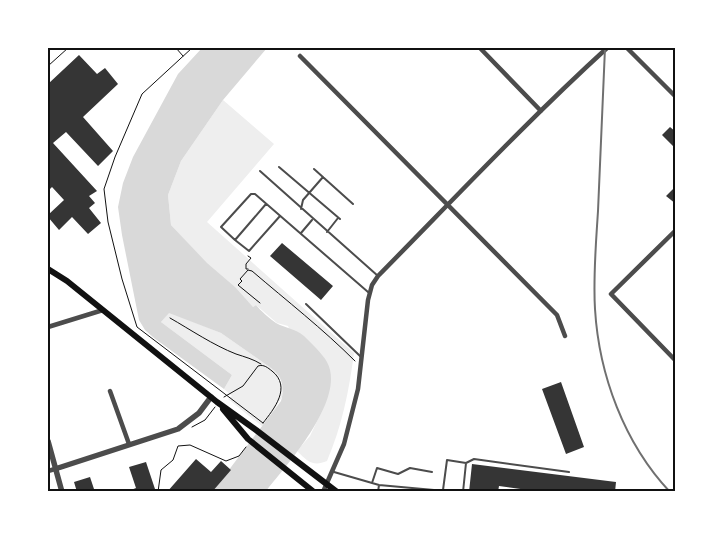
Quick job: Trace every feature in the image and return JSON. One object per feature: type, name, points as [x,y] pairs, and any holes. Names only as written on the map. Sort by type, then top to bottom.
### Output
[{"type":"main road","points":[[48,269],[67,281],[218,402],[337,492]]},
{"type":"main road","points":[[218,402],[249,441],[294,474],[314,492]]},
{"type":"street","points":[[480,48],[541,111]]},
{"type":"street","points":[[323,492],[344,444],[358,388],[372,285],[378,276],[541,111],[607,48]]},
{"type":"street","points":[[627,48],[675,95]]},
{"type":"street","points":[[300,56],[557,314],[565,336]]},
{"type":"street","points":[[676,230],[611,294],[676,360]]},
{"type":"street","points":[[48,327],[103,310]]},
{"type":"street","points":[[110,391],[128,444]]},
{"type":"street","points":[[48,471],[183,426],[199,413],[211,396]]},
{"type":"street","points":[[48,441],[62,492]]},
{"type":"lane","points":[[280,167],[339,219],[327,232]]},
{"type":"lane","points":[[314,169],[353,204]]},
{"type":"lane","points":[[260,171],[378,276]]},
{"type":"lane","points":[[301,209],[303,200],[323,177]]},
{"type":"lane","points":[[280,216],[249,251],[220,227],[251,194],[255,194],[370,293]]},
{"type":"lane","points":[[235,240],[266,204]]},
{"type":"lane","points":[[301,234],[313,220]]},
{"type":"lane","points":[[306,304],[362,358]]},
{"type":"lane","points":[[443,490],[447,460],[466,463],[474,459],[569,472]]},
{"type":"lane","points":[[463,492],[466,463]]},
{"type":"lane","points":[[372,483],[376,468],[398,474],[410,468],[432,472]]},
{"type":"lane","points":[[332,471],[379,485],[456,492]]},
{"type":"lane","points":[[378,492],[379,485]]},
{"type":"path","points":[[48,66],[68,48]]},
{"type":"path","points":[[176,48],[183,56]]},
{"type":"path","points":[[170,318],[236,354],[252,358],[276,374],[281,392],[277,404],[263,424],[137,327],[122,279],[108,222],[104,189],[115,157],[142,94],[192,48]]},
{"type":"path","points":[[249,251],[246,254],[251,258],[246,264],[246,269],[252,271],[333,339],[361,366]]},
{"type":"path","points":[[248,270],[240,279],[242,280],[238,285],[260,303]]},
{"type":"path","points":[[226,395],[243,386],[258,366],[262,365]]},
{"type":"path","points":[[158,492],[161,470],[173,460],[178,446],[190,445],[226,461],[239,456],[249,441]]},
{"type":"shaded area","points":[[202,48],[267,48],[223,100],[181,161],[168,195],[171,225],[253,307],[256,305],[276,323],[297,331],[304,336],[327,362],[331,377],[329,394],[312,430],[266,491],[213,491],[281,401],[283,391],[280,378],[275,371],[221,333],[169,313],[161,322],[232,375],[224,389],[145,330],[139,320],[122,235],[118,207],[123,183],[133,157],[178,74]]},
{"type":"shaded area","points":[[223,100],[274,144],[207,222],[354,353],[341,421],[327,461],[322,463],[310,462],[297,451],[310,436],[322,411],[288,326],[277,323],[256,305],[253,307],[207,264],[171,225],[168,195],[181,161]]},
{"type":"shaded area","points":[[169,312],[221,333],[277,372],[283,388],[282,397],[263,427],[228,399],[232,396],[224,389],[232,375],[161,322]]},
{"type":"building","points":[[79,55],[97,74],[105,68],[118,84],[83,117],[113,151],[98,166],[66,132],[53,143],[97,191],[89,196],[95,203],[89,208],[101,223],[88,234],[72,217],[59,230],[48,217],[64,200],[52,187],[48,191],[48,84]]},
{"type":"building","points":[[670,127],[676,132],[676,149],[662,135]]},
{"type":"building","points":[[676,186],[676,204],[666,196]]},
{"type":"building","points":[[282,243],[333,286],[321,300],[270,256]]},
{"type":"building","points":[[561,382],[584,447],[566,454],[542,389]]},
{"type":"building","points":[[196,459],[211,472],[221,461],[231,470],[212,492],[167,492]]},
{"type":"building","points":[[146,462],[156,492],[126,492],[136,488],[129,467]]},
{"type":"building","points":[[472,464],[616,482],[615,492],[542,492],[499,486],[498,492],[469,492]]},
{"type":"building","points":[[90,477],[95,492],[77,492],[74,482]]},
{"type":"railway","points":[[605,48],[595,272],[597,334],[608,383],[627,430],[639,452],[670,492]]}]
